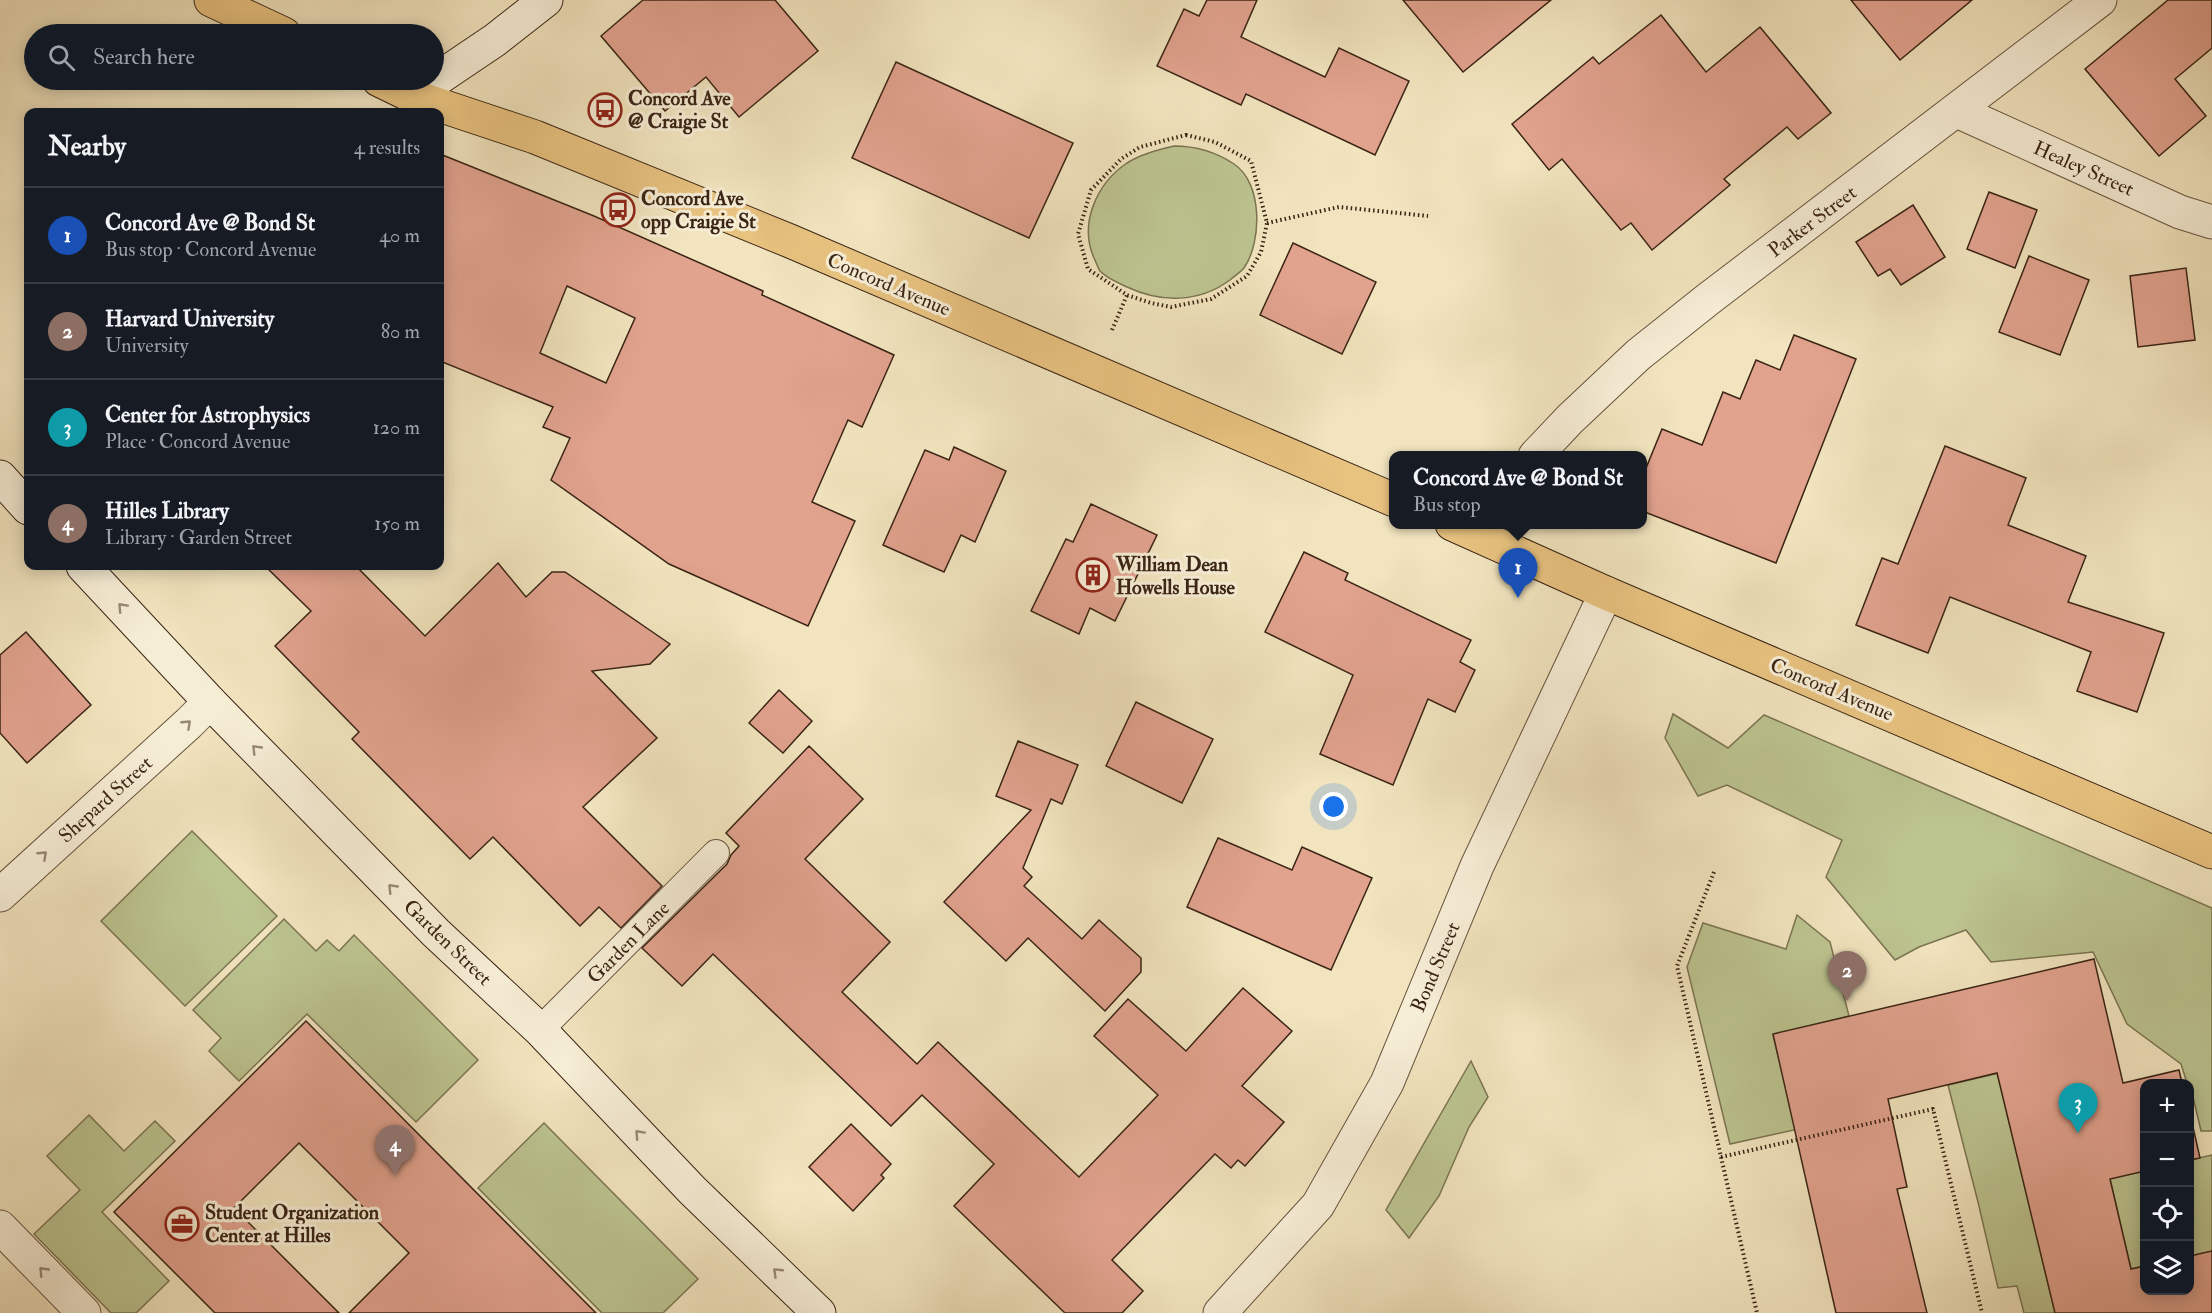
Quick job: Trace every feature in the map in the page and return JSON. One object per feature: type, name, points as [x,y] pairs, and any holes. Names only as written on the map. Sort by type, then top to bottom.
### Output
[{"type":"main road","points":[[211,0],[263,24]]},
{"type":"main road","name":"Concord Avenue","points":[[400,90],[535,136],[790,241],[1389,498]]},
{"type":"main road","name":"Concord Avenue","points":[[1468,529],[1606,593],[2212,852]]},
{"type":"street","points":[[444,74],[495,40],[546,0]]},
{"type":"street","name":"Parker Street","points":[[1540,451],[1638,355],[2100,0]]},
{"type":"street","points":[[412,96],[421,90]]},
{"type":"street","name":"Healey Street","points":[[1957,111],[2180,212],[2212,222]]},
{"type":"street","points":[[0,477],[24,504]]},
{"type":"street","name":"Garden Street","points":[[87,570],[210,702],[436,933],[540,1030],[692,1190],[819,1313]]},
{"type":"street","name":"Bond Street","points":[[1220,1313],[1318,1205],[1387,1083],[1478,866],[1606,593]]},
{"type":"street","name":"Shepard Street","points":[[0,895],[210,702]]},
{"type":"street","points":[[2,1232],[84,1313]]},
{"type":"lane","name":"Garden Lane","points":[[540,1030],[716,853]]},
{"type":"path","points":[[1186,135],[1215,142],[1251,161],[1267,223],[1261,252],[1247,276],[1211,299],[1170,307],[1127,295],[1088,269],[1078,234],[1091,190],[1121,159],[1140,147],[1186,135]]},
{"type":"path","points":[[1267,223],[1339,207],[1428,216]]},
{"type":"path","points":[[1112,330],[1127,295]]},
{"type":"path","points":[[1714,872],[1677,966],[1757,1313]]},
{"type":"path","points":[[1721,1157],[1933,1109],[1982,1313]]},
{"type":"green space","points":[[1174,146],[1205,150],[1234,164],[1250,185],[1257,213],[1254,243],[1250,257],[1242,270],[1218,288],[1206,293],[1193,297],[1166,298],[1140,292],[1117,282],[1100,271],[1090,245],[1088,232],[1093,206],[1099,193],[1116,172],[1138,157]]},
{"type":"green space","points":[[1673,714],[1728,748],[1764,715],[2212,908],[2212,1131],[2201,1131],[2194,1101],[2194,1079],[2186,1079],[2181,1064],[2127,1024],[2093,952],[1991,962],[1966,930],[1919,947],[1895,960],[1826,877],[1842,840],[1727,785],[1698,796],[1665,738]]},
{"type":"green space","points":[[192,831],[277,916],[185,1006],[101,921]]},
{"type":"green space","points":[[1797,915],[1830,942],[1849,1016],[1773,1035],[1793,1118],[1848,1118],[1730,1144],[1687,967],[1703,923],[1786,949]]},
{"type":"green space","points":[[284,919],[316,951],[327,940],[339,951],[354,935],[478,1060],[416,1122],[307,1014],[239,1081],[209,1051],[221,1038],[193,1010]]},
{"type":"green space","points":[[1471,1061],[1488,1097],[1469,1127],[1439,1196],[1409,1238],[1386,1210]]},
{"type":"green space","points":[[2033,1065],[2007,1113],[2055,1313],[2024,1313],[2017,1286],[1998,1288],[1948,1085]]},
{"type":"green space","points":[[89,1115],[124,1151],[155,1121],[175,1141],[102,1212],[169,1281],[136,1313],[111,1313],[34,1234],[80,1190],[47,1156]]},
{"type":"green space","points":[[544,1123],[698,1279],[663,1313],[602,1313],[478,1188]]},
{"type":"green space","points":[[2212,1155],[2212,1251],[2194,1255],[2194,1187],[2194,1159]]},
{"type":"green space","points":[[2140,1172],[2140,1267],[2131,1269],[2110,1179]]},
{"type":"building","points":[[643,0],[775,0],[818,51],[739,117],[706,77],[665,111],[601,36]]},
{"type":"building","points":[[1207,0],[1257,0],[1241,37],[1325,77],[1339,48],[1409,81],[1375,155],[1246,94],[1241,105],[1157,66],[1184,9],[1199,16]]},
{"type":"building","points":[[1403,0],[1551,0],[1463,72]]},
{"type":"building","points":[[1851,0],[1972,0],[1900,60]]},
{"type":"building","points":[[2168,0],[2212,0],[2212,48],[2175,79],[2206,116],[2159,156],[2085,69]]},
{"type":"building","points":[[1661,15],[1706,72],[1760,27],[1831,113],[1798,139],[1787,127],[1724,179],[1730,185],[1652,250],[1631,223],[1621,230],[1562,159],[1549,170],[1512,124],[1593,57],[1599,64]]},
{"type":"building","points":[[896,62],[1073,143],[1029,238],[852,158]]},
{"type":"building","points":[[444,156],[594,216],[763,291],[762,295],[894,355],[862,427],[848,420],[812,502],[855,521],[808,626],[669,564],[551,480],[570,438],[543,427],[553,407],[444,363]],"holes":[[[567,286],[635,318],[606,383],[540,353]]]},
{"type":"building","points":[[1989,192],[2037,210],[2015,268],[1967,249]]},
{"type":"building","points":[[1913,205],[1945,257],[1901,285],[1890,269],[1878,276],[1856,242]]},
{"type":"building","points":[[1293,243],[1376,282],[1342,354],[1260,315]]},
{"type":"building","points":[[2029,256],[2089,280],[2060,355],[1999,332]]},
{"type":"building","points":[[2186,268],[2195,340],[2138,347],[2130,276]]},
{"type":"building","points":[[1794,335],[1856,359],[1776,563],[1647,513],[1647,466],[1662,429],[1702,445],[1723,392],[1740,399],[1756,360],[1780,370]]},
{"type":"building","points":[[1945,446],[2026,478],[2008,525],[2086,556],[2068,602],[2164,633],[2137,712],[2077,691],[2091,652],[1950,597],[1928,653],[1856,625],[1882,558],[1898,564]]},
{"type":"building","points":[[954,447],[1006,471],[975,542],[961,535],[944,572],[883,545],[925,450],[949,460]]},
{"type":"building","name":"William Dean Howells House","points":[[1091,504],[1157,535],[1115,621],[1090,608],[1079,634],[1031,611],[1066,539],[1073,542]]},
{"type":"building","points":[[1304,552],[1348,573],[1345,580],[1471,640],[1460,662],[1475,670],[1455,712],[1428,699],[1393,785],[1320,754],[1353,675],[1265,632]]},
{"type":"building","points":[[498,563],[526,597],[552,572],[565,572],[670,644],[650,664],[592,671],[657,738],[583,807],[662,886],[621,928],[599,907],[580,926],[493,837],[470,859],[352,739],[359,732],[275,646],[311,611],[269,570],[360,570],[425,636]]},
{"type":"building","points":[[26,632],[91,705],[27,763],[0,733],[0,655]]},
{"type":"building","points":[[779,690],[812,721],[783,753],[749,723]]},
{"type":"building","points":[[1136,702],[1213,739],[1182,803],[1106,766]]},
{"type":"building","points":[[1018,741],[1078,765],[1062,804],[1051,799],[1023,868],[1032,877],[1024,886],[1082,939],[1099,920],[1141,958],[1141,972],[1105,1011],[1028,938],[1006,961],[944,902],[1031,810],[996,796]]},
{"type":"building","points":[[809,746],[863,799],[805,859],[890,942],[842,992],[917,1064],[938,1042],[1079,1177],[1158,1095],[1094,1036],[1128,999],[1186,1051],[1243,988],[1292,1031],[1242,1086],[1284,1122],[1245,1166],[1238,1160],[1231,1168],[1215,1154],[1112,1260],[1143,1291],[1122,1313],[1065,1313],[954,1206],[994,1164],[922,1095],[891,1126],[713,954],[682,986],[642,948],[727,864],[739,846],[726,833]]},
{"type":"building","points":[[1218,838],[1292,870],[1302,847],[1372,878],[1331,970],[1187,907]]},
{"type":"building","points":[[2094,959],[2123,1083],[2140,1079],[2140,1172],[2110,1179],[2131,1269],[2140,1267],[2140,1295],[2194,1295],[2194,1255],[2212,1251],[2212,1313],[2055,1313],[1997,1073],[1888,1099],[1907,1187],[1897,1189],[1927,1313],[1836,1313],[1773,1034]]},
{"type":"building","points":[[306,1021],[596,1313],[349,1313],[409,1253],[299,1143],[234,1208],[339,1313],[215,1313],[114,1212]]},
{"type":"building","points":[[2179,1070],[2181,1079],[2140,1079]]},
{"type":"building","points":[[851,1124],[891,1164],[881,1175],[884,1178],[853,1211],[809,1167]]},
{"type":"building","points":[[2194,1132],[2200,1158],[2194,1159]]},
{"type":"place","name":"Concord Ave @ Craigie St","points":[[605,110]]},
{"type":"place","name":"Concord Ave opp Craigie St","points":[[618,210]]},
{"type":"place","name":"William Dean Howells House","points":[[1093,575]]},
{"type":"place","name":"Concord Ave @ Bond St","points":[[1518,598]]},
{"type":"place","name":"Harvard University","points":[[1847,1001]]},
{"type":"place","name":"Center for Astrophysics","points":[[2078,1133]]},
{"type":"place","name":"Hilles Library","points":[[395,1175]]},
{"type":"place","name":"Student Organization Center at Hilles","points":[[182,1224]]}]
